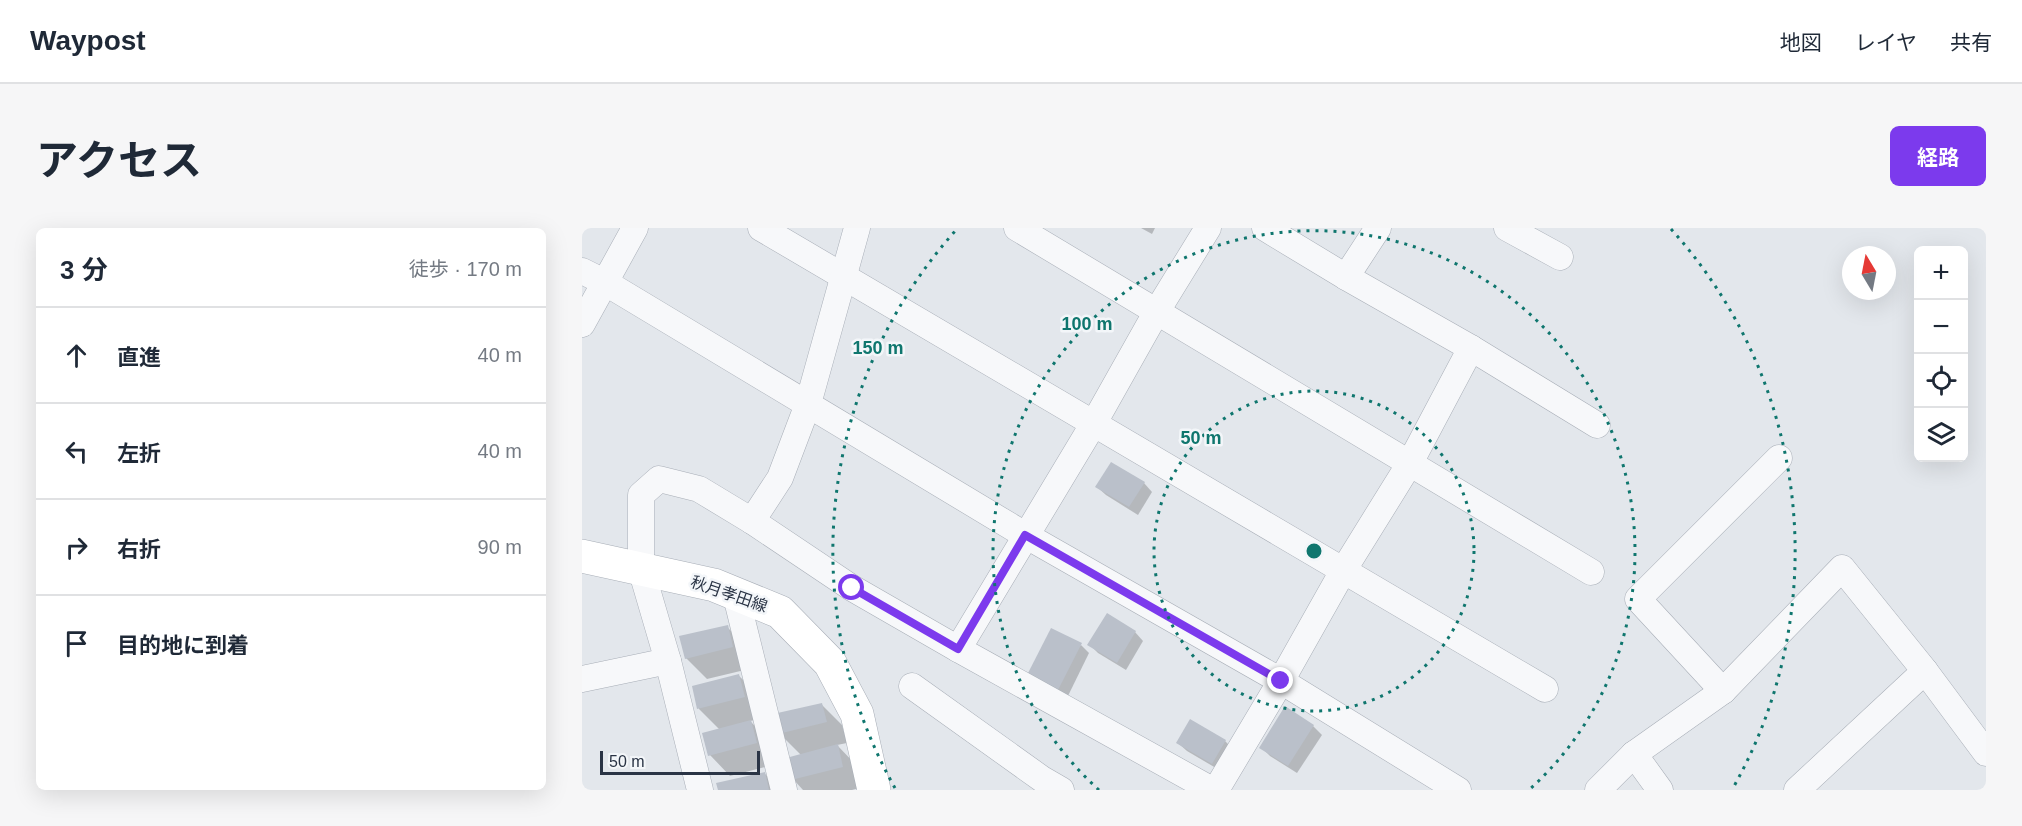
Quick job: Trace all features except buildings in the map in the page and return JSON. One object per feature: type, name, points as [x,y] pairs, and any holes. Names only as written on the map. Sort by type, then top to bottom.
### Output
[{"type":"street","points":[[582,324],[635,228]]},
{"type":"street","points":[[761,228],[1545,689]]},
{"type":"street","points":[[752,521],[780,478],[808,404],[856,228]]},
{"type":"street","points":[[1017,228],[1591,572]]},
{"type":"street","points":[[958,649],[1208,228]]},
{"type":"street","points":[[1265,228],[1471,348],[1597,425]]},
{"type":"street","points":[[1346,277],[1378,228]]},
{"type":"street","points":[[1507,228],[1560,257]]},
{"type":"street","points":[[582,271],[606,283],[1025,535],[1281,681],[1458,790]]},
{"type":"street","points":[[700,790],[668,661],[641,569],[642,495],[659,480],[699,489],[752,521],[852,588],[1214,790],[1281,681],[1343,571],[1410,463],[1471,348]]},
{"type":"street","points":[[1723,691],[1638,599],[1779,458]]},
{"type":"street","name":"秋月孝田線","points":[[582,556],[714,585],[780,612],[830,663],[857,714],[874,790]]},
{"type":"street","points":[[1598,790],[1634,754],[1723,691],[1842,568],[1925,671],[1986,753]]},
{"type":"street","points":[[735,592],[784,790]]},
{"type":"street","points":[[582,679],[668,661]]},
{"type":"street","points":[[1797,790],[1925,671]]},
{"type":"street","points":[[912,686],[1042,779],[1061,790]]},
{"type":"street","points":[[1634,754],[1660,790]]},
{"type":"route","points":[[852,588],[958,649],[1025,535],[1281,681]]}]
